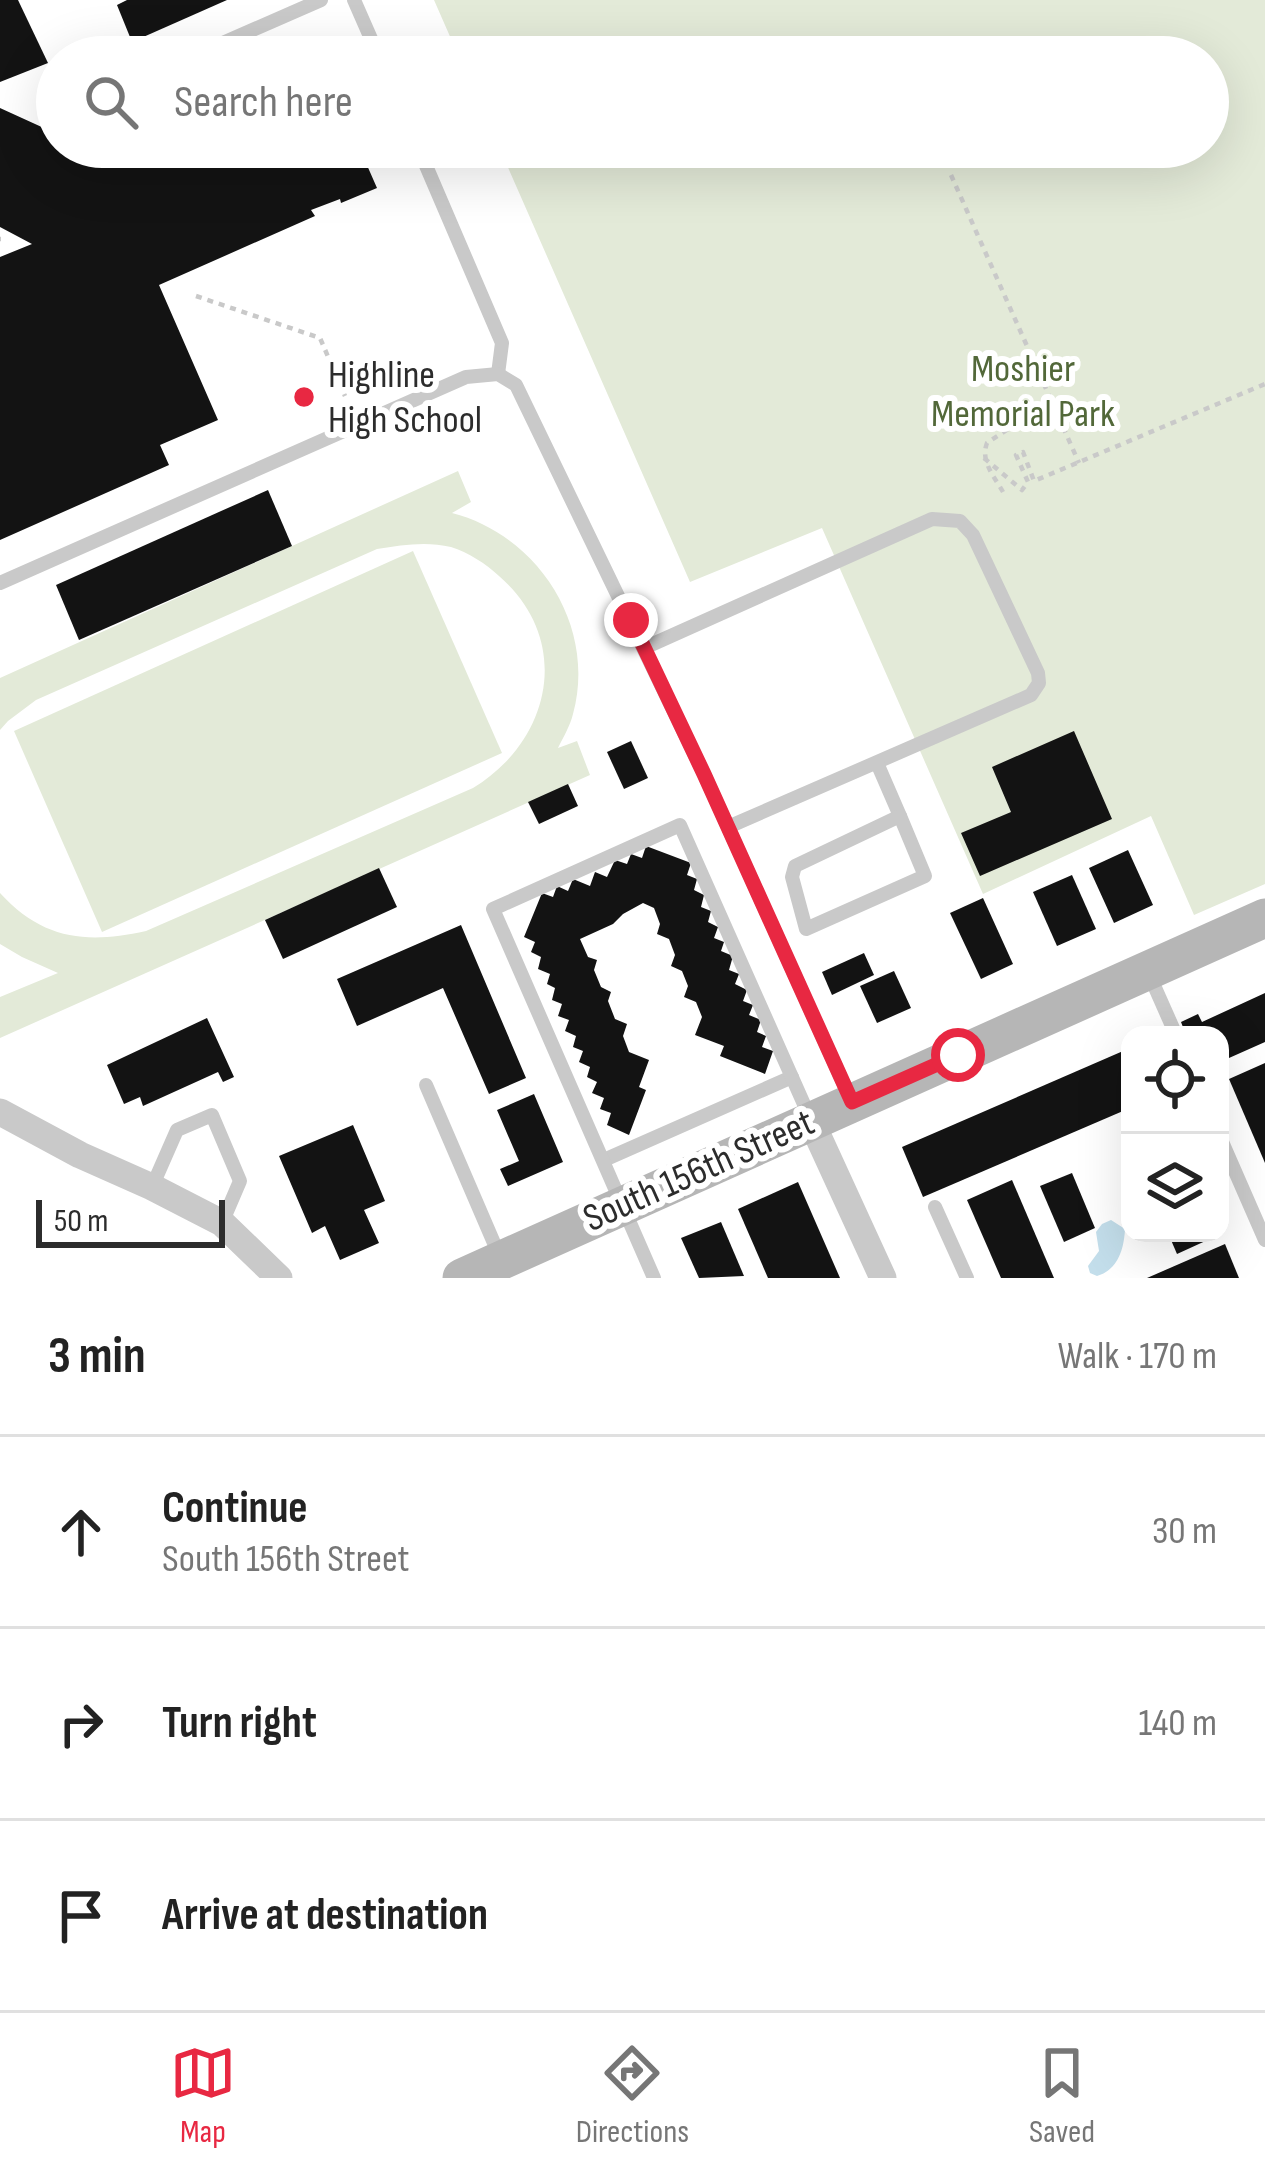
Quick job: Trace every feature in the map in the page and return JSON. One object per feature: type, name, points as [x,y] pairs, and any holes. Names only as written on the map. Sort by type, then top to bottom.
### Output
[{"type":"main road","name":"South 156th Street","points":[[462,1278],[508,1265],[624,1206],[1265,918]]},
{"type":"street","points":[[0,1112],[222,1223],[279,1278]]},
{"type":"street","points":[[811,1121],[879,1277]]},
{"type":"lane","points":[[239,36],[321,0]]},
{"type":"lane","points":[[354,0],[370,36]]},
{"type":"lane","points":[[427,168],[502,343],[498,374]]},
{"type":"lane","points":[[0,584],[466,377],[498,374],[516,385],[644,648],[852,1102]]},
{"type":"lane","points":[[644,648],[932,519],[960,521],[973,535],[1038,674],[1039,683],[1031,695],[728,827]]},
{"type":"lane","points":[[877,763],[900,817],[925,876],[806,929],[792,878],[795,866],[900,817]]},
{"type":"lane","points":[[654,1278],[493,909],[680,825],[811,1121]]},
{"type":"lane","points":[[1148,970],[1172,1026]]},
{"type":"lane","points":[[604,1160],[792,1077]]},
{"type":"lane","points":[[426,1085],[508,1265]]},
{"type":"lane","points":[[152,1187],[177,1130],[212,1115],[240,1181],[222,1223]]},
{"type":"lane","points":[[1229,1158],[1265,1240]]},
{"type":"lane","points":[[935,1207],[967,1278]]},
{"type":"path","points":[[951,175],[1079,463]]},
{"type":"path","points":[[196,296],[320,338],[345,396]]},
{"type":"path","points":[[984,458],[1022,490],[1028,482],[1016,455],[1024,452],[1034,481],[1265,384]]},
{"type":"path","points":[[1003,492],[984,458],[986,443],[1052,400]]},
{"type":"green space","name":"Moshier Memorial Park","points":[[434,0],[1265,0],[1265,884],[1194,915],[1151,816],[983,894],[822,528],[690,582],[508,168],[1229,168],[1229,36],[450,36]]},
{"type":"green space","points":[[458,471],[471,502],[452,513],[511,541],[554,589],[568,618],[578,681],[572,718],[558,748],[577,741],[590,775],[0,1038],[0,997],[58,973],[0,944],[0,893],[33,921],[67,935],[104,937],[146,931],[473,788],[521,744],[543,688],[544,659],[537,629],[522,602],[494,572],[451,547],[414,544],[377,549],[36,700],[0,730],[0,678]]},
{"type":"green space","points":[[413,551],[502,753],[102,932],[14,731]]},
{"type":"water","points":[[1111,1220],[1121,1226],[1123,1242],[1115,1264],[1097,1276],[1088,1266],[1099,1251],[1096,1232]]},
{"type":"building","points":[[0,0],[18,0],[36,38],[36,68],[0,82]]},
{"type":"building","points":[[127,0],[227,0],[146,36],[130,36],[117,5]]},
{"type":"building","points":[[0,108],[36,124],[36,168],[368,168],[377,188],[311,210],[315,216],[159,285],[218,420],[160,445],[169,465],[0,540],[0,257],[32,244],[0,227]]},
{"type":"building","points":[[268,490],[292,546],[79,640],[56,585]]},
{"type":"building","points":[[1074,731],[1112,819],[980,876],[961,833],[1011,812],[992,767]]},
{"type":"building","points":[[631,741],[648,778],[624,789],[607,752]]},
{"type":"building","points":[[568,784],[578,806],[539,824],[528,802]]},
{"type":"building","points":[[646,846],[691,863],[687,875],[697,879],[694,890],[704,895],[701,907],[711,911],[708,922],[718,927],[714,938],[724,942],[721,951],[733,956],[729,970],[739,974],[735,984],[747,990],[743,1001],[753,1005],[749,1015],[761,1020],[757,1032],[766,1036],[762,1047],[773,1051],[765,1074],[720,1056],[724,1046],[695,1035],[702,1017],[696,1002],[684,997],[688,986],[682,971],[671,966],[675,955],[669,939],[657,934],[660,924],[654,908],[643,903],[580,939],[588,957],[597,960],[594,970],[601,987],[611,992],[608,1001],[615,1019],[627,1024],[623,1036],[629,1052],[649,1060],[639,1087],[646,1090],[629,1135],[607,1125],[611,1113],[600,1109],[604,1098],[592,1093],[597,1082],[587,1077],[590,1067],[579,1062],[583,1051],[573,1047],[576,1036],[565,1031],[569,1020],[558,1016],[562,1004],[552,1000],[555,988],[547,984],[550,974],[538,969],[541,957],[531,952],[535,942],[524,937],[542,893],[553,897],[557,886],[568,891],[573,879],[590,886],[595,872],[607,877],[615,860],[627,864],[631,854],[642,858]]},
{"type":"building","points":[[1128,850],[1153,905],[1114,923],[1089,868]]},
{"type":"building","points":[[379,868],[397,907],[283,959],[265,920]]},
{"type":"building","points":[[1072,875],[1096,929],[1057,946],[1033,892]]},
{"type":"building","points":[[983,898],[1013,964],[981,979],[950,913]]},
{"type":"building","points":[[461,925],[526,1078],[489,1094],[443,988],[357,1026],[337,979]]},
{"type":"building","points":[[864,953],[874,975],[832,995],[822,972]]},
{"type":"building","points":[[894,971],[911,1008],[877,1023],[860,986]]},
{"type":"building","points":[[1265,993],[1265,1042],[1229,1058],[1229,1026],[1183,1026],[1181,1022],[1198,1014],[1202,1022]]},
{"type":"building","points":[[207,1018],[234,1077],[223,1082],[218,1072],[143,1106],[140,1097],[124,1104],[107,1065]]},
{"type":"building","points":[[1121,1052],[1121,1112],[923,1197],[902,1147]]},
{"type":"building","points":[[1265,1063],[1265,1163],[1229,1079]]},
{"type":"building","points":[[534,1094],[563,1162],[508,1186],[500,1169],[519,1161],[497,1110]]},
{"type":"building","points":[[353,1125],[385,1201],[364,1210],[379,1243],[340,1260],[325,1226],[312,1233],[279,1156]]},
{"type":"building","points":[[1072,1173],[1095,1228],[1064,1242],[1040,1186]]},
{"type":"building","points":[[1012,1180],[1054,1278],[1001,1278],[967,1200]]},
{"type":"building","points":[[798,1182],[840,1278],[768,1278],[738,1209]]},
{"type":"building","points":[[721,1222],[744,1276],[699,1278],[681,1238]]},
{"type":"building","points":[[1172,1242],[1203,1242],[1177,1254]]},
{"type":"building","points":[[1225,1244],[1239,1278],[1147,1278]]},
{"type":"place","name":"Highline High School","points":[[304,397]]},
{"type":"route","points":[[631,620],[852,1102],[958,1055]]}]
